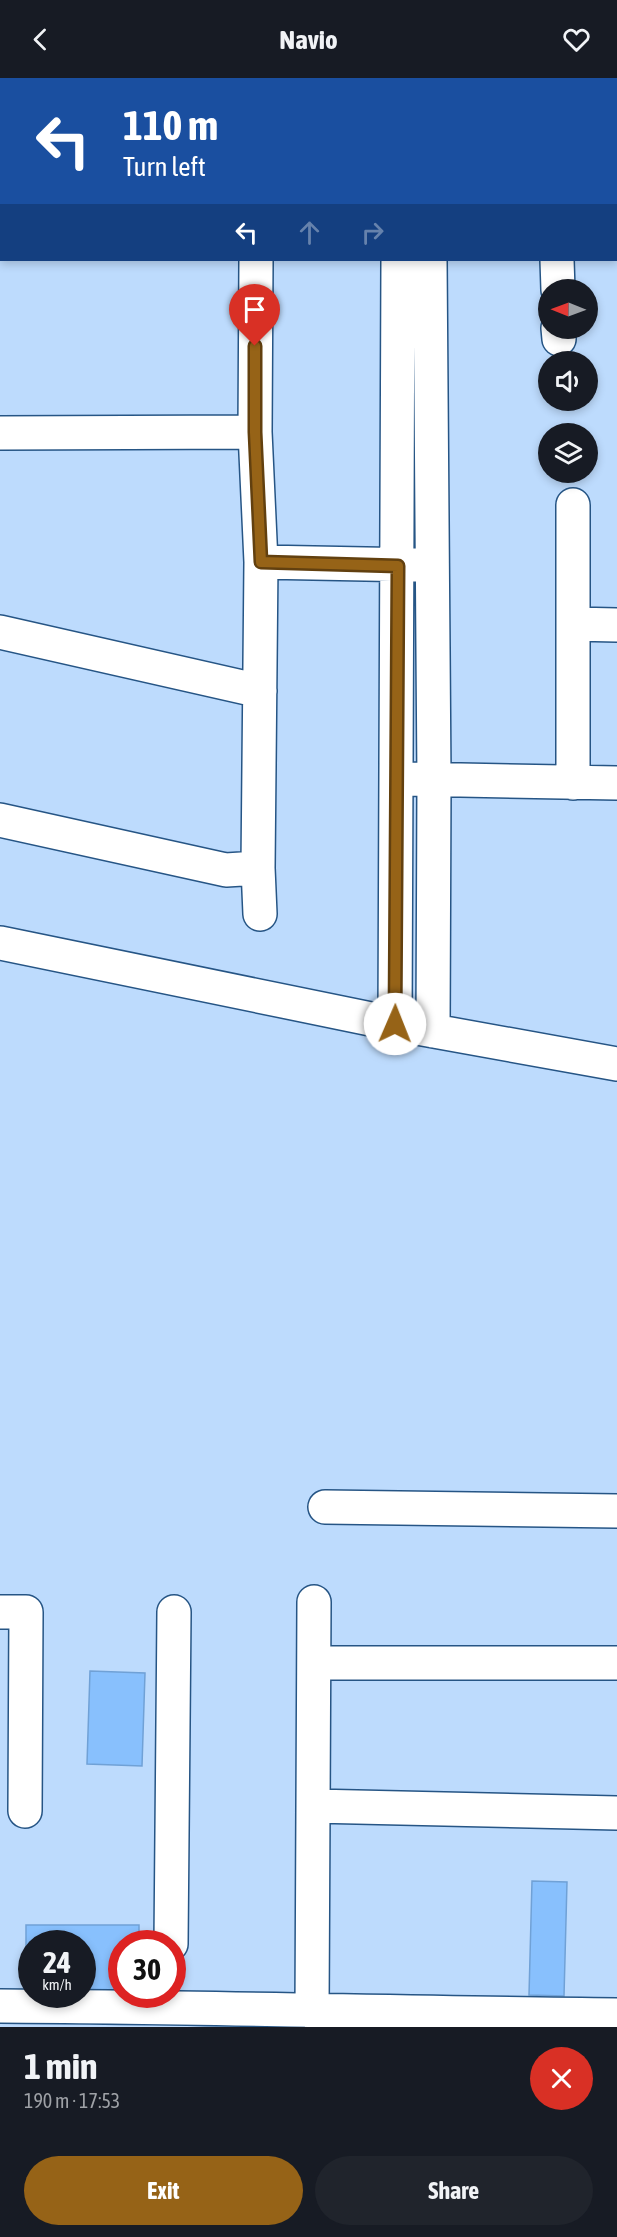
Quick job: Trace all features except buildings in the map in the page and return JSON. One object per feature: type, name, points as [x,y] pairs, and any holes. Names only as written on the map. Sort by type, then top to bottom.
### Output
[{"type":"street","points":[[256,261],[255,432],[261,562],[258,868],[260,914]]},
{"type":"street","points":[[395,1024],[398,261]]},
{"type":"street","points":[[430,261],[434,780],[433,1031]]},
{"type":"street","points":[[557,261],[558,279]]},
{"type":"street","points":[[0,433],[255,432]]},
{"type":"street","points":[[573,505],[573,783]]},
{"type":"street","points":[[261,562],[432,565]]},
{"type":"street","points":[[573,624],[617,625]]},
{"type":"street","points":[[0,632],[260,691]]},
{"type":"street","points":[[397,779],[617,783]]},
{"type":"street","points":[[0,820],[226,870],[258,868]]},
{"type":"street","points":[[0,943],[395,1024],[617,1064]]},
{"type":"street","points":[[325,1508],[617,1511]]},
{"type":"street","points":[[312,2012],[314,1602]]},
{"type":"street","points":[[0,1612],[26,1612],[25,1811]]},
{"type":"street","points":[[171,1930],[174,1612]]},
{"type":"street","points":[[314,1663],[617,1663]]},
{"type":"street","points":[[313,1806],[617,1813]]},
{"type":"street","points":[[0,2006],[108,2003]]},
{"type":"street","points":[[186,2004],[255,2019],[312,2012],[617,2015]]},
{"type":"route","points":[[255,346],[255,432],[261,562],[398,566],[395,1024]]}]
